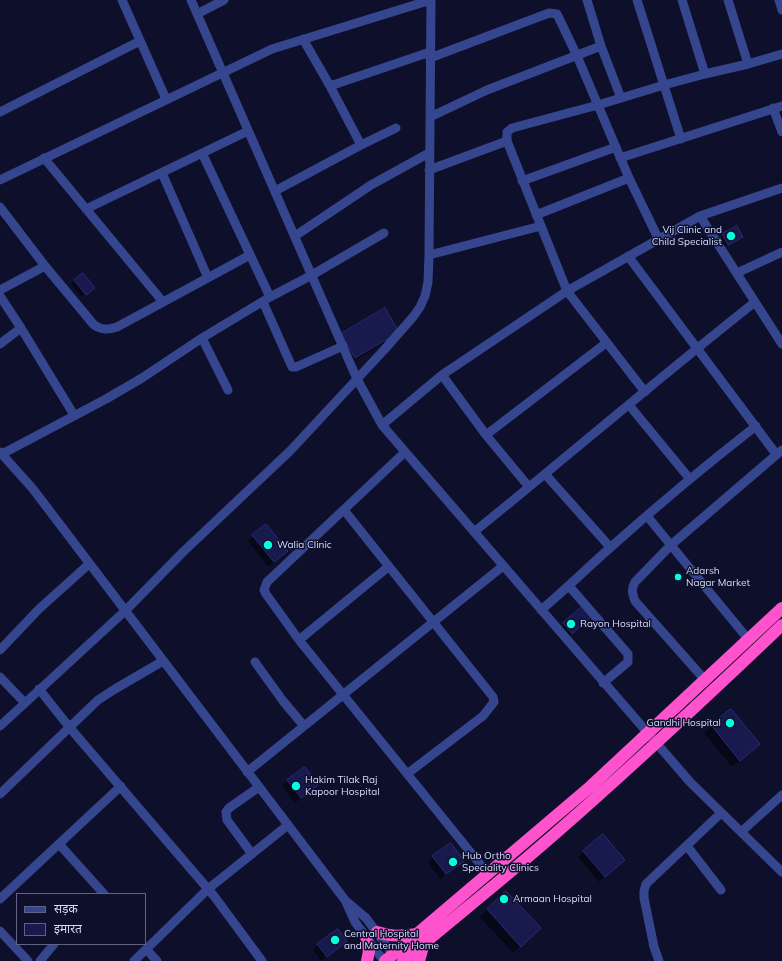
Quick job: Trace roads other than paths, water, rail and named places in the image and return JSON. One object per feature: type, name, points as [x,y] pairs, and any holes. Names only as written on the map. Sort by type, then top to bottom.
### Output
[{"type":"highway","points":[[419,961],[420,939],[488,874],[591,786],[782,608]]},
{"type":"highway","points":[[392,960],[528,857],[656,744],[782,625]]},
{"type":"highway","points":[[367,961],[371,934],[420,939]]},
{"type":"street","points":[[122,0],[166,99]]},
{"type":"street","points":[[191,0],[357,379],[382,425],[647,734],[690,782],[782,872]]},
{"type":"street","points":[[198,14],[224,0]]},
{"type":"street","points":[[0,180],[272,48],[431,0],[429,255],[428,282],[425,296],[420,307],[413,317],[290,451],[183,552],[125,611],[0,726]]},
{"type":"street","points":[[587,0],[601,46],[621,98]]},
{"type":"street","points":[[636,0],[680,139]]},
{"type":"street","points":[[682,0],[705,74]]},
{"type":"street","points":[[728,0],[748,64]]},
{"type":"street","points":[[779,0],[782,10]]},
{"type":"street","points":[[330,86],[430,55],[549,13],[557,14],[577,56],[629,178],[658,238]]},
{"type":"street","points":[[303,39],[330,86],[360,145]]},
{"type":"street","points":[[1,108],[140,41]]},
{"type":"street","points":[[430,117],[494,88],[601,46]]},
{"type":"street","points":[[645,392],[567,291],[522,181],[507,141],[507,132],[512,128],[598,105],[664,85],[782,54]]},
{"type":"street","points":[[620,158],[778,107],[782,132]]},
{"type":"street","points":[[275,191],[360,145],[396,128]]},
{"type":"street","points":[[86,209],[248,131]]},
{"type":"street","points":[[429,170],[507,141]]},
{"type":"street","points":[[522,181],[616,148]]},
{"type":"street","points":[[202,153],[250,255],[292,367],[296,367],[343,346]]},
{"type":"street","points":[[294,236],[371,185],[429,153]]},
{"type":"street","points":[[44,158],[163,302]]},
{"type":"street","points":[[162,173],[208,278]]},
{"type":"street","points":[[536,215],[629,178]]},
{"type":"street","points":[[382,425],[442,375],[567,291],[658,238],[700,216],[782,188]]},
{"type":"street","points":[[0,207],[45,266],[94,325],[99,328],[109,330],[250,255]]},
{"type":"street","points":[[700,216],[782,344]]},
{"type":"street","points":[[429,255],[541,226]]},
{"type":"street","points":[[384,233],[202,338],[142,378],[1,453],[32,489],[345,900],[356,922],[371,934],[392,960]]},
{"type":"street","points":[[737,273],[782,252]]},
{"type":"street","points":[[628,256],[756,426],[779,452],[671,545],[635,582],[632,588],[632,594],[635,601],[705,680]]},
{"type":"street","points":[[0,290],[45,266]]},
{"type":"street","points":[[0,296],[22,328],[74,415]]},
{"type":"street","points":[[474,532],[698,347],[755,302]]},
{"type":"street","points":[[0,344],[22,328]]},
{"type":"street","points":[[202,338],[228,390]]},
{"type":"street","points":[[486,435],[606,343]]},
{"type":"street","points":[[442,375],[486,435],[529,487]]},
{"type":"street","points":[[629,405],[689,478]]},
{"type":"street","points":[[541,610],[689,478],[756,426]]},
{"type":"street","points":[[404,452],[267,582],[264,590],[300,640],[488,874]]},
{"type":"street","points":[[545,474],[610,547]]},
{"type":"street","points":[[344,510],[493,697],[494,702],[483,716],[407,774]]},
{"type":"street","points":[[647,516],[748,639]]},
{"type":"street","points":[[0,650],[39,609],[89,564]]},
{"type":"street","points":[[247,772],[502,566]]},
{"type":"street","points":[[300,640],[388,567]]},
{"type":"street","points":[[569,586],[629,656],[628,662],[603,683]]},
{"type":"street","points":[[0,794],[98,700],[163,661]]},
{"type":"street","points":[[255,662],[304,726]]},
{"type":"street","points":[[0,677],[25,703]]},
{"type":"street","points":[[39,689],[70,728],[208,889],[259,958],[249,961]]},
{"type":"street","points":[[0,899],[120,786]]},
{"type":"street","points":[[252,854],[226,820],[226,812],[229,808],[259,787]]},
{"type":"street","points":[[741,832],[782,795]]},
{"type":"street","points":[[659,961],[654,947],[644,898],[646,884],[721,813]]},
{"type":"street","points":[[134,961],[147,945],[208,889],[288,825]]},
{"type":"street","points":[[59,844],[103,893]]},
{"type":"street","points":[[687,846],[721,890]]},
{"type":"street","points":[[0,931],[28,961]]},
{"type":"street","points":[[40,961],[53,945]]},
{"type":"street","points":[[147,945],[157,961]]},
{"type":"place","name":"Vij Clinic and Child Specialist","points":[[731,236]]},
{"type":"place","name":"Walia Clinic","points":[[268,545]]},
{"type":"place","name":"Adarsh Nagar Market","points":[[678,577]]},
{"type":"place","name":"Rayon Hospital","points":[[571,624]]},
{"type":"place","name":"Gandhi Hospital","points":[[730,723]]},
{"type":"place","name":"Hakim Tilak Raj Kapoor Hospital","points":[[296,786]]},
{"type":"place","name":"Hub Ortho Speciality Clinics","points":[[453,862]]},
{"type":"place","name":"Armaan Hospital","points":[[504,899]]},
{"type":"place","name":"Central Hospital and Maternity Home","points":[[335,940]]}]
